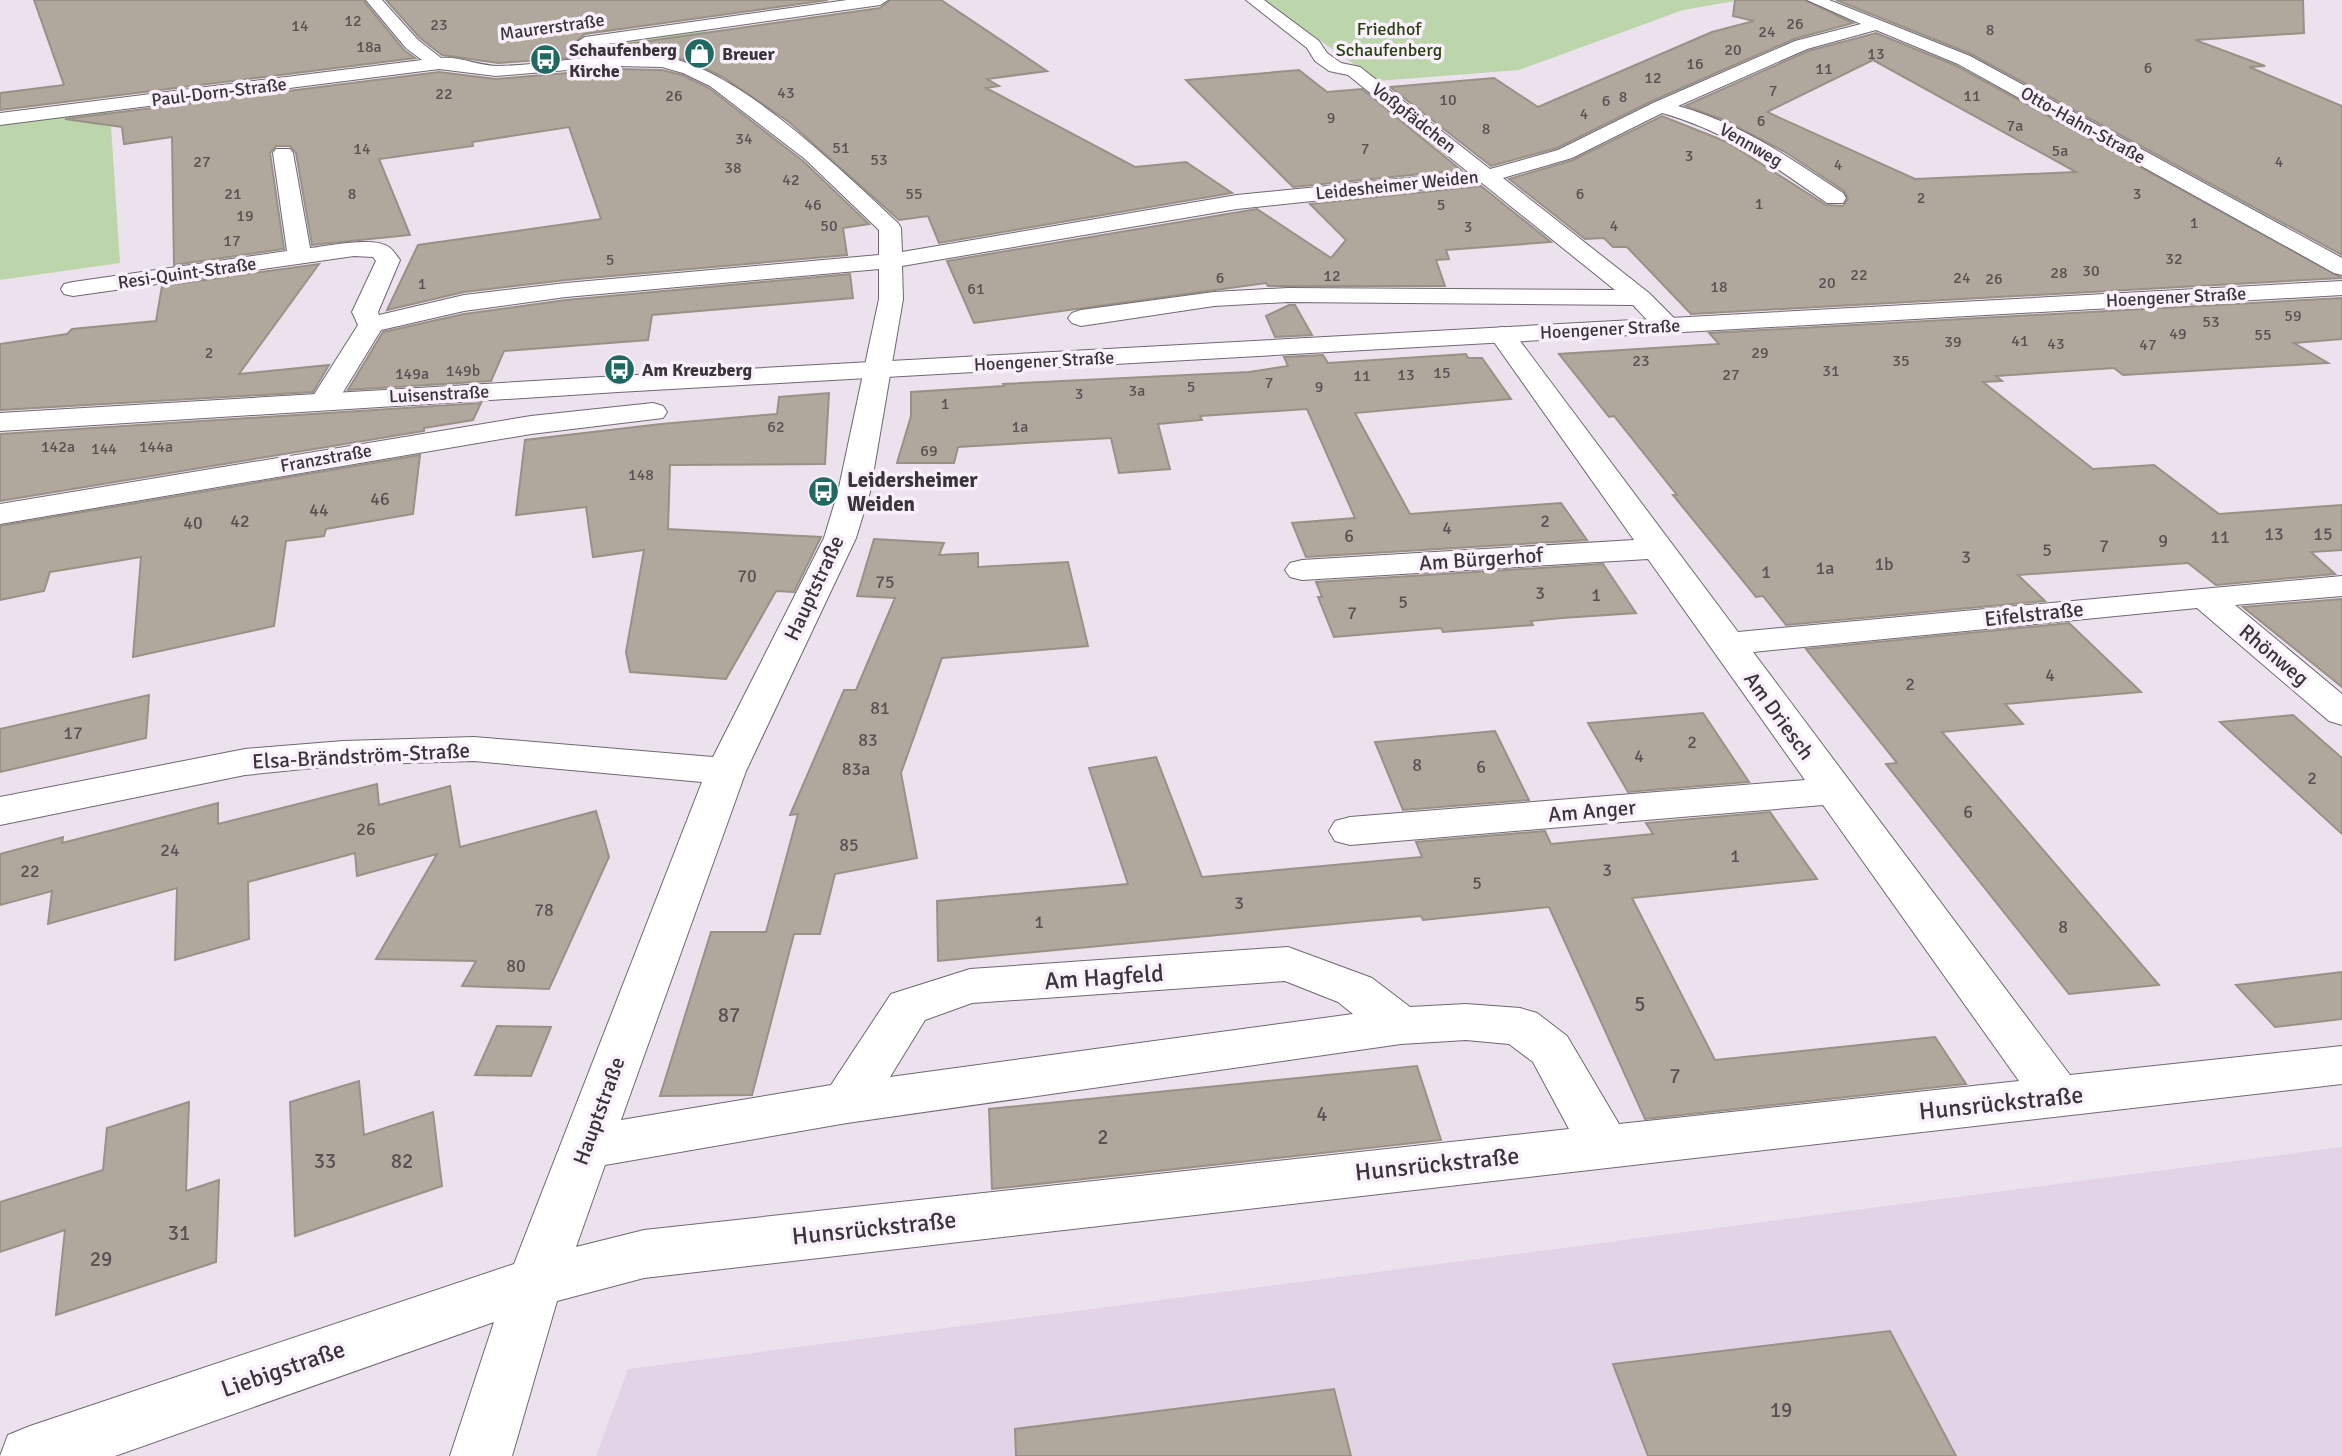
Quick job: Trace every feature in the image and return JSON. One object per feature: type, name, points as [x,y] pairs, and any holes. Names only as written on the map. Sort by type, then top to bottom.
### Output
[{"type":"street","points":[[374,0],[412,44],[437,64]]},
{"type":"street","name":"Maurerstraße","points":[[573,43],[880,0]]},
{"type":"street","name":"Voßpfädchen","points":[[1254,0],[1313,45],[1321,57],[1335,67],[1354,71],[1488,176],[1640,298],[1669,326]]},
{"type":"street","name":"Otto-Hahn-Straße","points":[[1815,0],[1964,60],[2342,268]]},
{"type":"street","points":[[695,8],[710,23]]},
{"type":"street","name":"Leidesheimer Weiden","points":[[890,261],[1237,202],[1488,176],[1565,154],[1660,107],[1801,45],[1880,24]]},
{"type":"street","name":"Maurerstraße","points":[[437,64],[505,53]]},
{"type":"street","name":"Hauptstraße","points":[[437,64],[496,71],[615,61],[663,62],[689,69],[716,82],[812,155],[890,228],[891,299],[854,492],[840,538],[726,771],[535,1282],[481,1456]]},
{"type":"street","name":"Paul-Dorn-Straße","points":[[0,119],[437,64]]},
{"type":"street","name":"Vennweg","points":[[1660,107],[1707,120],[1746,139],[1835,198]]},
{"type":"street","points":[[283,153],[300,257]]},
{"type":"street","name":"Resi-Quint-Straße","points":[[73,289],[354,249],[380,251],[388,260],[365,312],[371,325]]},
{"type":"street","points":[[324,401],[360,338],[371,325],[464,303],[553,292],[890,261]]},
{"type":"street","name":"Hoengener Straße","points":[[878,370],[2342,288]]},
{"type":"street","name":"Hoengener Straße","points":[[1081,318],[1214,299],[1288,295],[1640,298]]},
{"type":"street","name":"Am Driesch","points":[[1502,335],[2058,1097]]},
{"type":"street","name":"Luisenstraße","points":[[0,422],[878,370]]},
{"type":"street","name":"Franzstraße","points":[[0,514],[531,425],[653,412]]},
{"type":"street","name":"Am Bürgerhof","points":[[1302,570],[1660,548]]},
{"type":"street","name":"Eifelstraße","points":[[1726,644],[2342,586]]},
{"type":"street","name":"Rhönweg","points":[[2205,597],[2342,713]]},
{"type":"street","name":"Elsa-Brändström-Straße","points":[[0,811],[245,762],[343,753],[474,749],[726,771]]},
{"type":"street","name":"Am Anger","points":[[1350,831],[1834,791]]},
{"type":"street","name":"Am Hagfeld","points":[[847,1103],[908,1007],[970,986],[1288,964],[1355,990],[1401,1026]]},
{"type":"street","points":[[585,1147],[847,1103],[1401,1026],[1466,1022],[1520,1026],[1550,1049],[1604,1145]]},
{"type":"street","name":"Hunsrückstraße","points":[[535,1282],[644,1254],[1604,1145],[2342,1065]]},
{"type":"street","name":"Liebigstraße","points":[[30,1456],[535,1282]]},
{"type":"shaded area","points":[[2342,1147],[2342,1456],[596,1456],[628,1369]]},
{"type":"green space","name":"Friedhof Schaufenberg","points":[[1262,0],[1741,0],[1683,10],[1519,70],[1378,81]]},
{"type":"green space","points":[[704,29],[710,36],[668,55],[543,64],[538,53]]},
{"type":"green space","points":[[110,110],[120,263],[0,280],[0,124]]},
{"type":"building","points":[[34,0],[363,0],[404,50],[415,58],[0,110],[0,93],[64,85]]},
{"type":"building","points":[[386,0],[828,0],[585,34],[575,43],[585,50],[880,8],[890,0],[941,0],[1047,71],[987,79],[999,86],[986,88],[1135,167],[1186,162],[1232,193],[939,243],[928,216],[899,220],[789,122],[723,77],[692,62],[663,54],[641,53],[498,63],[442,55],[420,38]]},
{"type":"building","points":[[1735,0],[1805,0],[1853,23],[1794,39],[1652,101],[1557,148],[1491,166],[1390,87],[1494,78],[1538,107],[1712,32],[1754,21],[1733,16]]},
{"type":"building","points":[[1836,0],[2303,0],[2304,33],[2195,40],[2265,66],[2249,67],[2342,106],[2342,255],[1971,54]]},
{"type":"building","points":[[1876,33],[1957,66],[2342,278],[1691,314],[1627,247],[1613,247],[1604,238],[1585,239],[1509,179],[1573,160],[1662,116],[1727,142],[1826,205],[1843,206],[1848,199],[1844,191],[1785,152],[1724,120],[1685,106],[1808,51]],"holes":[[[1873,60],[2076,172],[1915,179],[1767,112]]]},
{"type":"building","points":[[615,69],[662,70],[682,75],[709,88],[803,161],[869,224],[843,228],[847,255],[566,280],[464,292],[387,310],[418,245],[601,219],[569,127],[472,142],[473,146],[379,159],[410,235],[312,245],[296,153],[290,146],[276,146],[270,153],[284,249],[174,265],[172,137],[124,144],[122,127],[65,119],[439,72],[496,79]]},
{"type":"building","points":[[1299,70],[1327,92],[1362,89],[1461,170],[1293,187],[1186,80]]},
{"type":"building","points":[[1481,186],[1551,242],[1446,250],[1449,259],[1436,260],[1445,286],[1268,286],[1266,283],[974,323],[947,261],[1257,209],[1331,258],[1346,240],[1310,204]]},
{"type":"building","points":[[319,264],[239,374],[329,365],[313,392],[0,410],[0,344],[67,334],[72,329],[156,321],[162,286]]},
{"type":"building","points":[[850,274],[853,298],[652,315],[648,340],[504,351],[491,381],[348,390],[383,332],[464,314],[566,300]]},
{"type":"building","points":[[2342,298],[2342,339],[2294,343],[2328,363],[2123,375],[2114,368],[1996,376],[2002,381],[1983,382],[2093,469],[2154,465],[2219,514],[2342,505],[2342,550],[2311,552],[2335,574],[2216,585],[2188,563],[2018,575],[2045,601],[1786,625],[1763,596],[1756,597],[1673,495],[1677,495],[1614,416],[1609,417],[1559,354],[1719,344],[1709,333]]},
{"type":"building","points":[[1289,305],[1295,305],[1312,335],[1275,337],[1266,316]]},
{"type":"building","points":[[1466,354],[1468,358],[1482,358],[1511,399],[1355,413],[1410,514],[1561,503],[1587,540],[1306,557],[1292,523],[1355,518],[1307,409],[1200,416],[1202,420],[1158,424],[1170,469],[1119,473],[1111,438],[958,447],[954,463],[897,463],[911,416],[911,392],[1004,386],[1003,384],[1249,372],[1288,366],[1284,357],[1323,355],[1328,363]]},
{"type":"building","points":[[829,393],[825,464],[670,465],[668,529],[821,537],[794,592],[776,591],[726,679],[630,672],[626,652],[644,550],[593,557],[586,507],[516,515],[525,440],[777,414],[779,397]]},
{"type":"building","points":[[481,403],[473,420],[424,428],[424,431],[0,501],[0,434]]},
{"type":"building","points":[[420,455],[413,514],[326,529],[324,536],[286,541],[274,626],[133,657],[141,557],[50,572],[44,591],[0,600],[0,526]]},
{"type":"building","points":[[874,539],[944,543],[939,555],[978,553],[978,567],[1068,562],[1088,646],[942,658],[901,773],[917,858],[835,874],[820,934],[794,934],[752,1095],[660,1096],[711,932],[766,932],[798,814],[790,815],[844,690],[856,690],[895,598],[857,596]]},
{"type":"building","points":[[1603,564],[1636,613],[1531,621],[1533,625],[1443,632],[1441,628],[1334,637],[1318,597],[1322,597],[1316,582]]},
{"type":"building","points":[[2342,599],[2342,687],[2243,607]]},
{"type":"building","points":[[2069,623],[2141,692],[2005,704],[2023,724],[1942,732],[2159,985],[2069,994],[1886,764],[1897,763],[1806,649]]},
{"type":"building","points":[[149,695],[146,738],[0,772],[0,729]]},
{"type":"building","points":[[1703,713],[1749,782],[1628,792],[1588,723]]},
{"type":"building","points":[[2293,715],[2342,758],[2342,834],[2220,722]]},
{"type":"building","points":[[1495,731],[1529,800],[1403,810],[1375,742]]},
{"type":"building","points":[[1156,757],[1202,877],[1422,857],[1416,842],[1545,831],[1551,844],[1653,834],[1646,823],[1770,812],[1817,879],[1632,898],[1715,1060],[1935,1037],[1966,1084],[1645,1119],[1549,907],[1423,920],[1421,916],[938,961],[937,901],[1128,884],[1089,768]]},
{"type":"building","points":[[377,784],[379,805],[450,786],[460,847],[596,811],[609,857],[549,989],[462,986],[476,961],[376,959],[437,854],[357,876],[355,853],[248,882],[249,939],[175,960],[177,888],[48,924],[52,891],[0,905],[0,854],[63,837],[62,843],[218,803],[218,824]]},
{"type":"building","points":[[2342,972],[2342,1019],[2275,1027],[2236,985]]},
{"type":"building","points":[[497,1026],[551,1027],[531,1076],[475,1075]]},
{"type":"building","points":[[1417,1066],[1441,1140],[992,1189],[989,1109]]},
{"type":"building","points":[[359,1081],[364,1135],[433,1112],[442,1186],[295,1236],[290,1102]]},
{"type":"building","points":[[189,1102],[186,1191],[219,1180],[216,1262],[56,1315],[65,1230],[0,1252],[0,1202],[103,1170],[107,1128]]},
{"type":"building","points":[[1890,1331],[1956,1456],[1648,1456],[1613,1364]]},
{"type":"building","points":[[1334,1389],[1351,1456],[1016,1456],[1015,1429]]},
{"type":"place","name":"Breuer","points":[[699,54]]},
{"type":"place","name":"Schaufenberg Kirche","points":[[546,60]]},
{"type":"place","name":"Am Kreuzberg","points":[[619,370]]},
{"type":"place","name":"Leidersheimer Weiden","points":[[824,492]]}]
